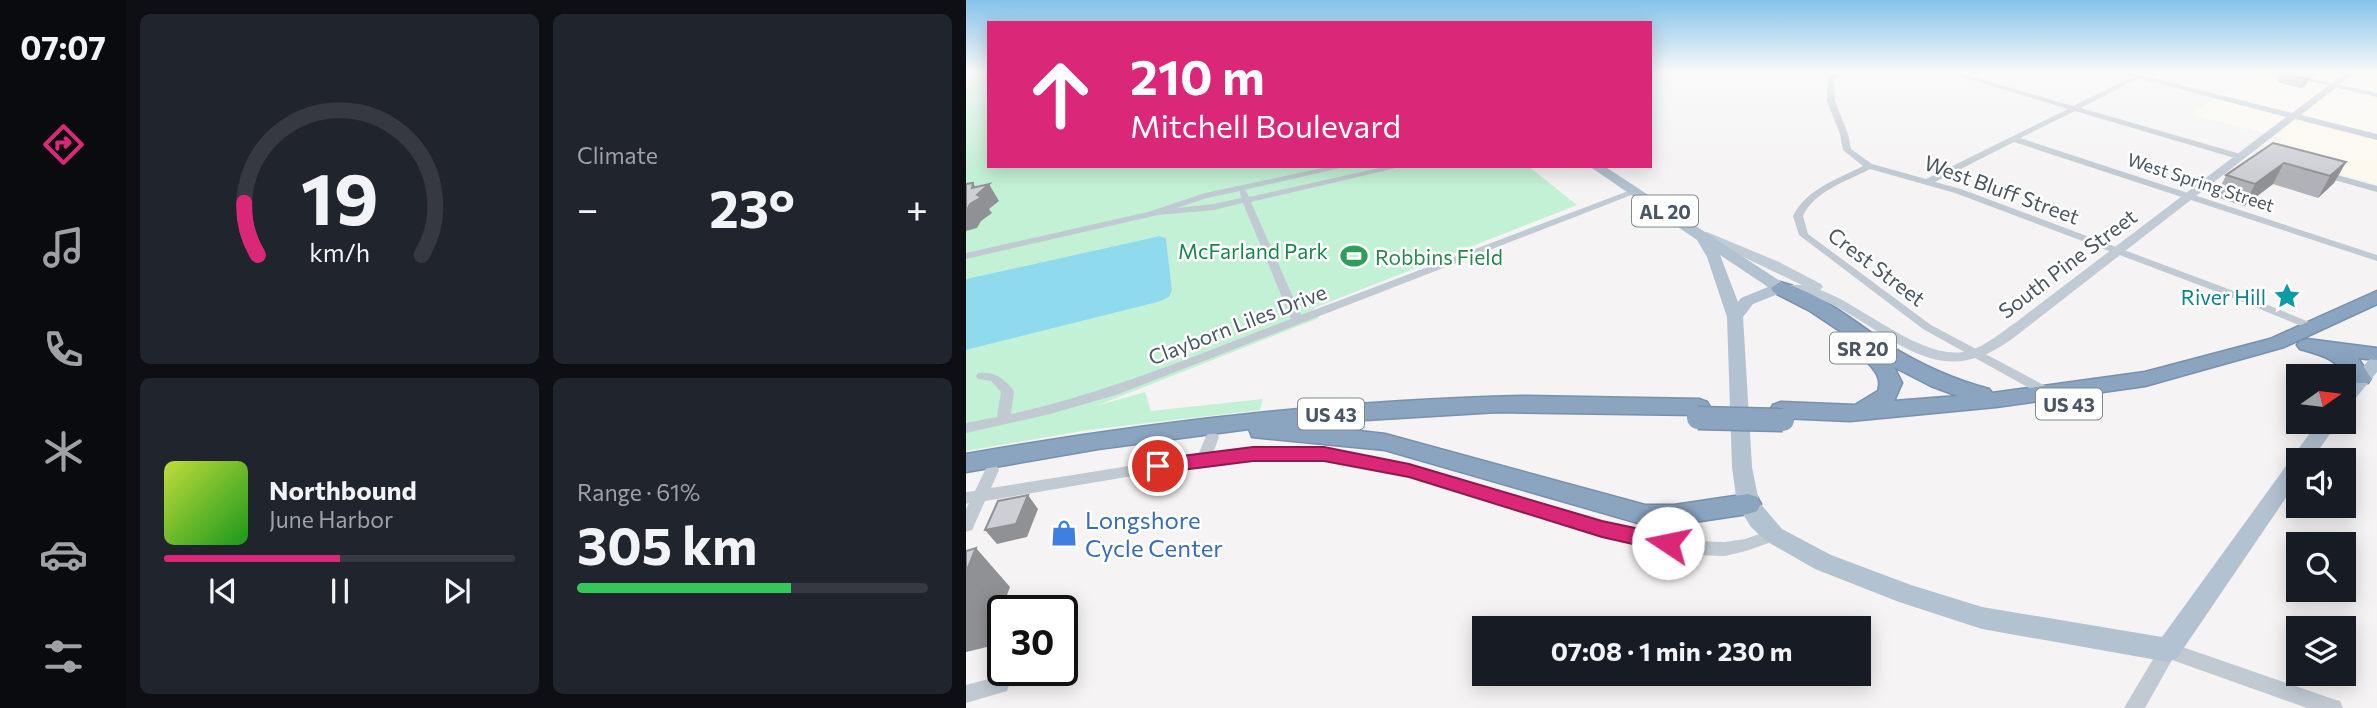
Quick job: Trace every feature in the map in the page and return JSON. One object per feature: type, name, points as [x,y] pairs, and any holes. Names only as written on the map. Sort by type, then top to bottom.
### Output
[{"type":"highway","points":[[1780,288],[1827,313],[1913,369],[1948,387],[1980,394],[2026,396]]},
{"type":"highway","name":"SR 20","points":[[1780,288],[1871,354],[1888,370],[1892,381],[1891,391],[1883,401],[1850,413]]},
{"type":"highway","name":"US 43","points":[[966,463],[1103,439],[1308,415],[1499,404],[1929,418],[2067,404],[2190,381],[2311,336],[2377,297]]},
{"type":"highway","name":"US 43","points":[[1782,415],[1850,413],[2109,386],[2190,369],[2277,343],[2345,329],[2377,313]]},
{"type":"highway","points":[[2345,329],[2377,353]]},
{"type":"highway","points":[[2311,336],[2377,353]]},
{"type":"highway","points":[[2311,336],[2351,363],[2360,378]]},
{"type":"highway","name":"US 43","points":[[966,474],[1100,451],[1207,448],[1260,431],[1460,417],[1699,412]]},
{"type":"highway","points":[[1260,431],[1385,442],[1645,515],[1674,515],[1748,503]]},
{"type":"main road","points":[[2255,106],[2377,137]]},
{"type":"main road","name":"South Pine Street","points":[[1978,354],[2020,326],[2189,197],[2249,155],[2308,106]]},
{"type":"main road","name":"AL 20","points":[[1598,168],[1780,288]]},
{"type":"main road","points":[[1701,234],[1806,281],[1891,332],[1938,355],[1961,358],[1978,354]]},
{"type":"main road","points":[[1701,234],[1714,257],[1735,317],[1742,467],[1748,503],[1759,521],[1774,535],[1823,562],[1908,595],[1982,618],[2168,650],[2286,481]]},
{"type":"main road","points":[[1735,317],[1747,301],[1780,288],[1797,288],[1836,300]]},
{"type":"main road","points":[[2356,383],[2377,362]]},
{"type":"street","points":[[1833,106],[1847,150],[1869,166]]},
{"type":"street","points":[[2066,106],[2249,155]]},
{"type":"street","points":[[1929,181],[2082,106]]},
{"type":"street","name":"West Spring Street","points":[[2014,139],[2377,258]]},
{"type":"street","name":"West Bluff Street","points":[[1869,166],[1929,181],[2118,251],[2311,336]]},
{"type":"street","name":"Crest Street","points":[[1869,166],[1833,183],[1808,200],[1798,216],[1800,229],[1917,320],[2050,394]]},
{"type":"street","points":[[1152,214],[1178,203],[1336,168]]},
{"type":"street","points":[[966,256],[1152,214],[1182,212],[1247,200],[1392,168]]},
{"type":"street","points":[[2312,171],[2377,189]]},
{"type":"street","points":[[1241,189],[1298,321]]},
{"type":"street","name":"Clayborn Liles Drive","points":[[966,428],[1003,421],[1111,392],[1634,192]]},
{"type":"street","points":[[982,376],[995,378],[1008,391],[1003,421]]},
{"type":"street","points":[[973,497],[1207,448],[1358,459],[1409,471],[1602,529],[1693,548],[1725,549],[1774,535]]},
{"type":"street","points":[[966,526],[973,497],[992,470]]},
{"type":"street","points":[[2134,708],[2168,650],[2333,708]]},
{"type":"street","points":[[966,694],[995,686]]},
{"type":"shaded area","points":[[2203,106],[2377,106],[2377,184],[2262,153],[2282,138],[2190,114]]},
{"type":"green space","name":"McFarland Park","points":[[966,106],[987,106],[987,168],[1531,168],[1577,205],[1314,308],[1319,318],[1096,406],[1145,392],[1151,411],[1263,399],[1260,410],[1088,430],[966,451],[966,350],[1158,302],[1172,290],[1166,238],[1160,236],[966,279]]},
{"type":"water","points":[[1160,236],[1166,238],[1172,290],[1169,297],[966,350],[966,279]]},
{"type":"building","points":[[2273,143],[2346,162],[2330,176],[2284,163],[2255,184],[2226,175]]},
{"type":"building","points":[[973,183],[972,188],[989,184],[977,195],[982,197],[970,204],[966,212],[966,184]]},
{"type":"building","points":[[1028,495],[1016,524],[985,530],[998,501]]},
{"type":"building","points":[[976,548],[966,572],[966,551]]},
{"type":"place","name":"Robbins Field","points":[[1354,256]]},
{"type":"place","name":"River Hill","points":[[2287,296]]},
{"type":"place","name":"Longshore Cycle Center","points":[[1064,533]]},
{"type":"route","points":[[1158,466],[1253,454],[1324,454],[1358,459],[1409,471],[1602,529],[1668,543]]}]
